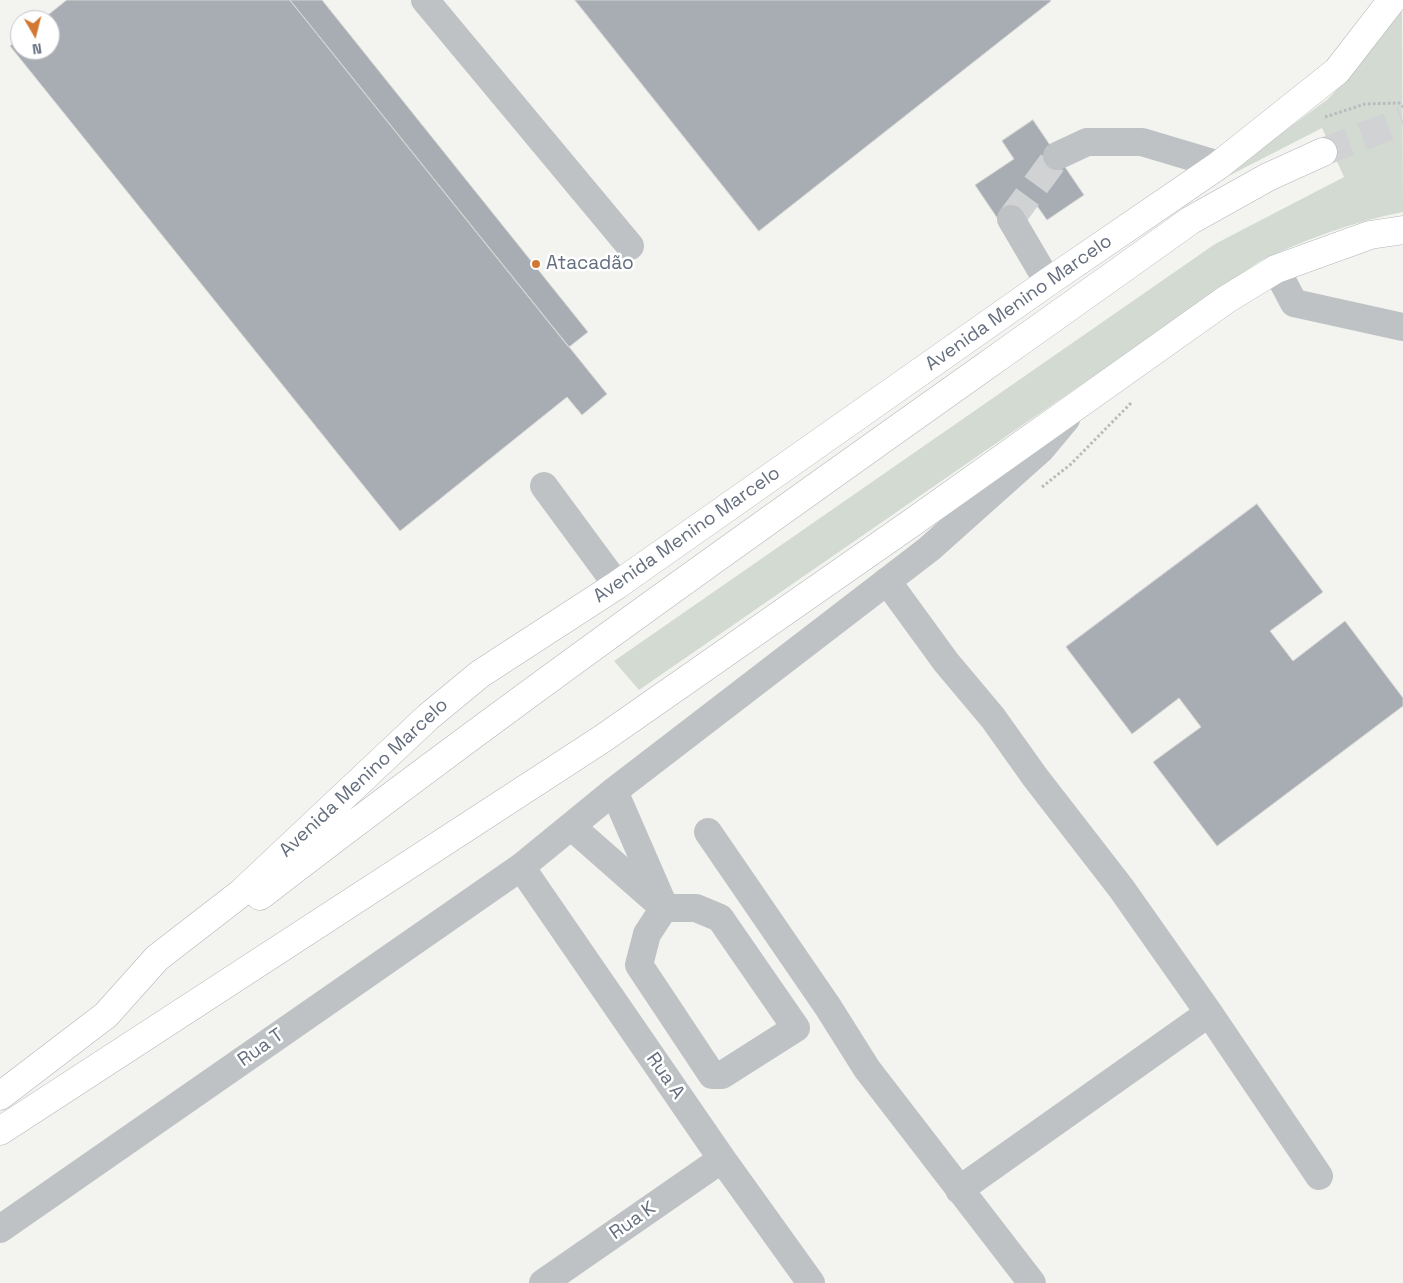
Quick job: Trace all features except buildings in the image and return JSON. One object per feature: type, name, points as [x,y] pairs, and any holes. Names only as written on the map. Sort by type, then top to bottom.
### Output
[{"type":"main road","name":"Avenida Menino Marcelo","points":[[0,1096],[106,1015],[157,958],[241,893],[428,717],[480,674],[617,584],[1048,282],[1219,165],[1337,71],[1392,0]]},
{"type":"main road","points":[[106,1015],[374,808],[637,616],[1191,220],[1268,177],[1323,152]]},
{"type":"main road","points":[[0,1131],[602,739],[902,530],[1085,398],[1227,299],[1276,269],[1370,235],[1403,230]]},
{"type":"street","points":[[425,0],[630,246]]},
{"type":"street","points":[[1057,156],[1088,142],[1142,142],[1219,165]]},
{"type":"street","points":[[1011,219],[1048,282]]},
{"type":"street","points":[[1276,269],[1294,303],[1403,327]]},
{"type":"street","name":"Rua T","points":[[0,1229],[521,867],[614,791],[929,549],[1041,449],[1085,398]]},
{"type":"street","points":[[544,486],[617,584]]},
{"type":"street","points":[[887,581],[946,662],[993,718],[1035,777],[1121,888],[1209,1013],[1319,1176]]},
{"type":"street","points":[[614,791],[664,908]]},
{"type":"street","points":[[572,827],[664,908],[696,908],[720,918],[796,1028],[722,1075],[712,1075],[639,965],[647,934],[664,908]]},
{"type":"street","points":[[708,832],[828,1007],[867,1069],[1032,1283]]},
{"type":"street","name":"Rua A","points":[[521,867],[722,1159],[811,1283]]},
{"type":"street","points":[[960,1190],[1209,1013]]},
{"type":"street","name":"Rua K","points":[[543,1283],[722,1159]]},
{"type":"path","points":[[1301,100],[1322,118],[1365,104],[1398,103],[1403,107]]},
{"type":"shaded area","points":[[1402,4],[1403,212],[1330,232],[1260,261],[639,690],[614,661],[1215,244],[1344,177],[1322,128],[1211,185],[1328,99],[1359,66]]},
{"type":"tunnel","points":[[1323,152],[1403,121]]},
{"type":"tunnel","points":[[1011,219],[1057,156]]},
{"type":"place","name":"Atacadão","points":[[536,264]]}]
